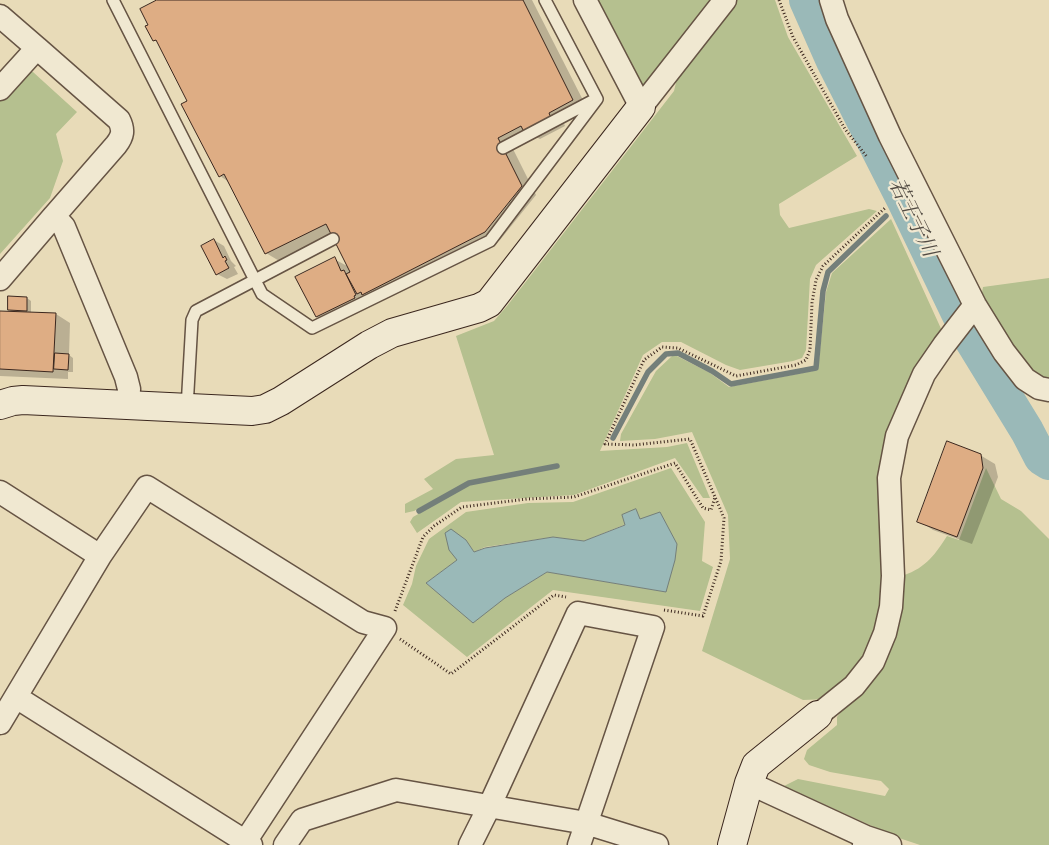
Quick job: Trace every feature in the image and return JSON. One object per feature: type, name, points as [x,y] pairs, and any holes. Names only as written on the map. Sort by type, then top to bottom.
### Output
[{"type":"street","points":[[585,0],[642,107]]},
{"type":"street","points":[[0,404],[23,400],[252,411],[264,409],[281,401],[369,345],[392,333],[479,308],[489,303],[725,0]]},
{"type":"street","points":[[831,0],[837,19],[890,136],[975,305],[1004,352],[1025,379],[1039,388],[1049,390]]},
{"type":"street","points":[[0,16],[119,120],[122,127],[121,139],[0,280]]},
{"type":"street","points":[[0,89],[37,48]]},
{"type":"street","points":[[54,216],[64,227],[126,376],[129,389],[128,405]]},
{"type":"street","points":[[732,845],[749,783],[756,765],[854,686],[873,662],[885,633],[891,607],[893,576],[890,478],[897,436],[924,374],[975,305]]},
{"type":"street","points":[[0,723],[100,556],[147,487],[362,622],[385,628],[246,844],[16,697]]},
{"type":"street","points":[[0,492],[100,556]]},
{"type":"street","points":[[470,845],[578,613],[653,627],[579,845]]},
{"type":"street","points":[[749,783],[865,841],[890,845]]},
{"type":"street","points":[[285,845],[302,820],[396,790],[586,823],[657,845]]},
{"type":"lane","points":[[113,0],[262,294],[312,328],[490,241],[597,99]]},
{"type":"lane","points":[[545,0],[597,99]]},
{"type":"lane","points":[[503,148],[597,99]]},
{"type":"lane","points":[[187,408],[192,320],[196,311],[333,238]]},
{"type":"path","points":[[780,0],[793,37],[846,129],[867,157]]},
{"type":"path","points":[[385,628],[397,607],[423,537],[434,526],[462,507],[527,499],[574,498],[675,463],[703,508],[711,510],[715,497],[690,439],[634,445],[605,444],[644,360],[662,347],[678,348],[736,376],[796,365],[806,360],[810,350],[812,302],[816,280],[823,266],[886,208]]},
{"type":"green space","points":[[593,0],[716,0],[642,97]]},
{"type":"green space","points":[[734,0],[775,0],[788,37],[857,156],[779,204],[780,215],[789,228],[869,209],[877,211],[816,265],[810,279],[806,350],[802,358],[740,370],[681,342],[662,342],[643,355],[600,451],[667,447],[687,443],[710,498],[703,498],[675,458],[574,495],[461,502],[417,533],[410,522],[413,517],[469,485],[559,466],[558,464],[469,481],[414,511],[405,513],[405,504],[433,489],[424,479],[456,459],[494,455],[456,336],[494,321],[507,306],[674,91],[679,70]]},
{"type":"green space","points":[[27,72],[33,72],[77,112],[56,134],[63,161],[50,198],[0,254],[0,101]]},
{"type":"green space","points":[[891,219],[943,333],[909,385],[882,616],[867,654],[828,699],[803,700],[702,651],[730,559],[728,515],[692,432],[655,439],[620,441],[621,434],[656,371],[672,356],[677,356],[710,373],[729,387],[818,370],[826,292],[832,273]]},
{"type":"green space","points":[[1049,278],[1049,386],[1028,375],[981,298],[983,287]]},
{"type":"green space","points":[[671,468],[705,522],[702,561],[713,567],[700,611],[553,590],[467,657],[403,605],[412,584],[416,566],[429,539],[466,512],[528,503],[573,502]],"holes":[[[636,509],[666,592],[547,572],[505,598],[473,622],[426,583],[457,560],[466,540],[474,552],[485,547],[553,537],[584,541],[626,524]]]},
{"type":"green space","points":[[986,468],[1001,499],[1021,511],[1049,539],[1049,845],[920,845],[896,837],[784,786],[798,779],[885,796],[889,789],[881,781],[830,772],[809,765],[804,759],[807,750],[837,725],[837,717],[844,708],[899,577],[908,574],[927,562],[947,536],[959,540]]},
{"type":"water","points":[[636,509],[640,519],[660,512],[677,544],[675,560],[666,592],[547,572],[505,598],[473,623],[426,583],[457,560],[449,550],[445,533],[451,529],[466,540],[474,552],[485,548],[553,537],[584,541],[625,525],[622,515]]},
{"type":"building","points":[[157,0],[523,0],[573,100],[549,113],[551,118],[524,132],[521,126],[498,138],[522,186],[485,232],[362,295],[361,292],[357,294],[346,274],[350,272],[326,224],[265,254],[224,174],[219,177],[181,104],[187,101],[156,40],[153,41],[145,26],[148,25],[140,9]]},
{"type":"building","points":[[214,239],[223,258],[225,256],[227,260],[225,261],[229,268],[216,275],[201,246]]},
{"type":"building","points":[[335,257],[341,271],[344,270],[356,295],[354,296],[355,298],[316,317],[295,277]]},
{"type":"building","points":[[8,296],[27,297],[27,311],[8,310]]},
{"type":"building","points":[[0,311],[56,313],[53,372],[0,369]]},
{"type":"building","points":[[55,353],[69,354],[68,370],[54,369]]},
{"type":"building","points":[[947,441],[981,454],[983,468],[957,537],[917,522]]},
{"type":"waterway","name":"若王子川","points":[[806,0],[833,61],[904,201],[970,338],[1027,431],[1041,458],[1049,463]]},
{"type":"waterway","points":[[613,438],[648,372],[666,354],[678,353],[712,371],[731,384],[816,368],[823,291],[828,272],[886,216]]},
{"type":"waterway","points":[[419,511],[469,483],[557,466]]}]
